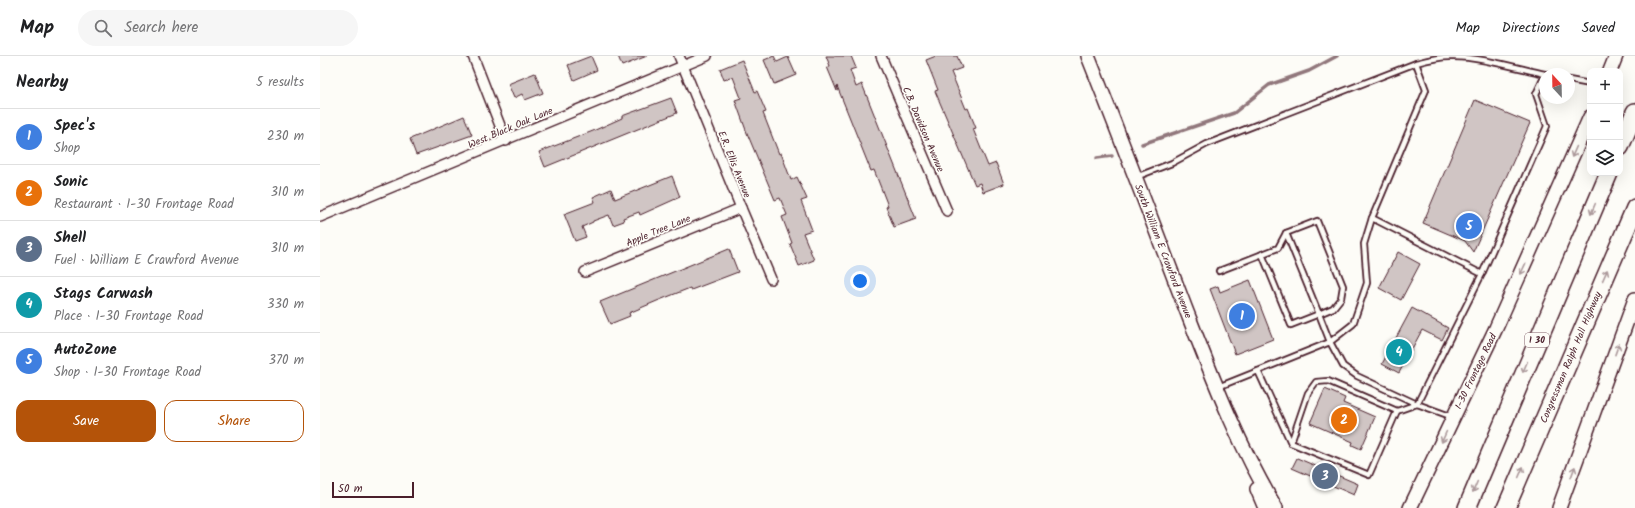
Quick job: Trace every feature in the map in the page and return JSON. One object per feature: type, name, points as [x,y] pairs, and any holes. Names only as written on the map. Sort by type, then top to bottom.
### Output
[{"type":"highway","points":[[1623,140],[1635,112]]},
{"type":"highway","name":"I 30","points":[[1467,508],[1608,176]]},
{"type":"highway","name":"Congressman Ralph Hall Highway","points":[[1506,508],[1635,208]]},
{"type":"main road","name":"South William E Crawford Avenue","points":[[1088,56],[1217,388],[1242,446]]},
{"type":"main road","points":[[1611,68],[1616,56]]},
{"type":"main road","name":"I-30 Frontage Road","points":[[1410,508],[1539,234],[1587,123]]},
{"type":"main road","points":[[1559,508],[1635,298]]},
{"type":"main road","points":[[1242,446],[1255,485],[1265,508]]},
{"type":"main road","points":[[1242,446],[1276,508]]},
{"type":"street","points":[[474,56],[506,141]]},
{"type":"street","name":"E.R. Ellis Avenue","points":[[679,56],[741,208],[772,279]]},
{"type":"street","name":"West Black Oak Lane","points":[[320,217],[506,141],[707,56]]},
{"type":"street","name":"C.B. Davidson Avenue","points":[[881,56],[947,211]]},
{"type":"street","name":"Apple Tree Lane","points":[[584,272],[741,208]]},
{"type":"lane","points":[[1136,177],[1172,163],[1207,144],[1416,63],[1433,58],[1450,56],[1469,57],[1539,73]]},
{"type":"lane","points":[[1217,388],[1330,342],[1353,324],[1367,283],[1364,244],[1372,218],[1426,90],[1416,63]]},
{"type":"lane","points":[[1575,81],[1587,83]]},
{"type":"lane","points":[[1539,87],[1536,94],[1539,103]]},
{"type":"lane","points":[[1291,443],[1308,393],[1316,382],[1328,381],[1397,411],[1417,404],[1482,274],[1547,126],[1539,104]]},
{"type":"lane","points":[[1372,218],[1482,274]]},
{"type":"lane","points":[[1219,271],[1262,254],[1278,248],[1286,233],[1317,221],[1343,286],[1341,298],[1333,308],[1291,325],[1262,254]]},
{"type":"lane","points":[[1286,233],[1330,342],[1342,366],[1357,376],[1417,404],[1453,417]]},
{"type":"lane","points":[[1258,371],[1291,443],[1369,475],[1397,411]]},
{"type":"building","points":[[591,56],[597,70],[574,80],[568,65]]},
{"type":"building","points":[[618,56],[647,56],[622,66]]},
{"type":"building","points":[[774,56],[777,62],[788,57],[796,75],[774,84],[764,60]]},
{"type":"building","points":[[826,56],[851,56],[856,68],[850,70],[856,87],[862,84],[916,219],[894,227],[886,207],[888,206],[874,170],[871,171],[837,86],[837,91],[827,67],[830,66]]},
{"type":"building","points":[[936,56],[957,56],[962,68],[951,72],[966,109],[968,108],[976,128],[973,129],[988,166],[996,163],[1004,184],[983,192],[980,183],[975,185],[935,91],[938,90],[926,60]]},
{"type":"building","points":[[742,60],[755,92],[757,91],[766,112],[763,113],[791,180],[797,177],[807,199],[801,201],[812,230],[803,233],[814,260],[799,266],[790,244],[792,243],[782,217],[787,215],[780,198],[775,200],[735,100],[741,98],[733,77],[724,80],[720,69]]},
{"type":"building","points":[[535,73],[543,93],[525,100],[522,94],[514,98],[508,84]]},
{"type":"building","points":[[671,98],[677,113],[545,167],[539,152],[593,131],[622,118],[622,116]]},
{"type":"building","points":[[1475,100],[1530,123],[1473,252],[1465,241],[1423,223]]},
{"type":"building","points":[[464,116],[472,135],[416,155],[410,139]]},
{"type":"building","points":[[672,176],[680,197],[640,215],[639,212],[623,218],[624,221],[613,225],[609,215],[593,221],[582,227],[586,237],[575,241],[564,214],[595,202],[593,197],[611,189],[615,199]]},
{"type":"building","points":[[729,249],[738,272],[657,301],[629,313],[630,316],[610,324],[600,302]]},
{"type":"building","points":[[1398,252],[1420,264],[1401,300],[1379,288]]},
{"type":"building","points":[[1250,280],[1273,339],[1235,354],[1210,289],[1218,286],[1220,292]]},
{"type":"building","points":[[1412,308],[1448,328],[1442,340],[1422,330],[1399,373],[1382,364]]},
{"type":"building","points":[[1325,389],[1345,398],[1343,403],[1375,417],[1361,449],[1352,445],[1353,442],[1310,423]]},
{"type":"building","points":[[1297,458],[1358,484],[1354,495],[1292,468]]},
{"type":"waterway","points":[[1142,144],[1234,113],[1269,85],[1309,71],[1337,56]]},
{"type":"waterway","points":[[1097,158],[1112,156]]},
{"type":"place","name":"AutoZone","points":[[1469,226]]},
{"type":"place","name":"Spec's","points":[[1242,316]]},
{"type":"place","name":"Stags Carwash","points":[[1399,352]]},
{"type":"place","name":"Sonic","points":[[1344,420]]},
{"type":"place","name":"Shell","points":[[1325,476]]}]
